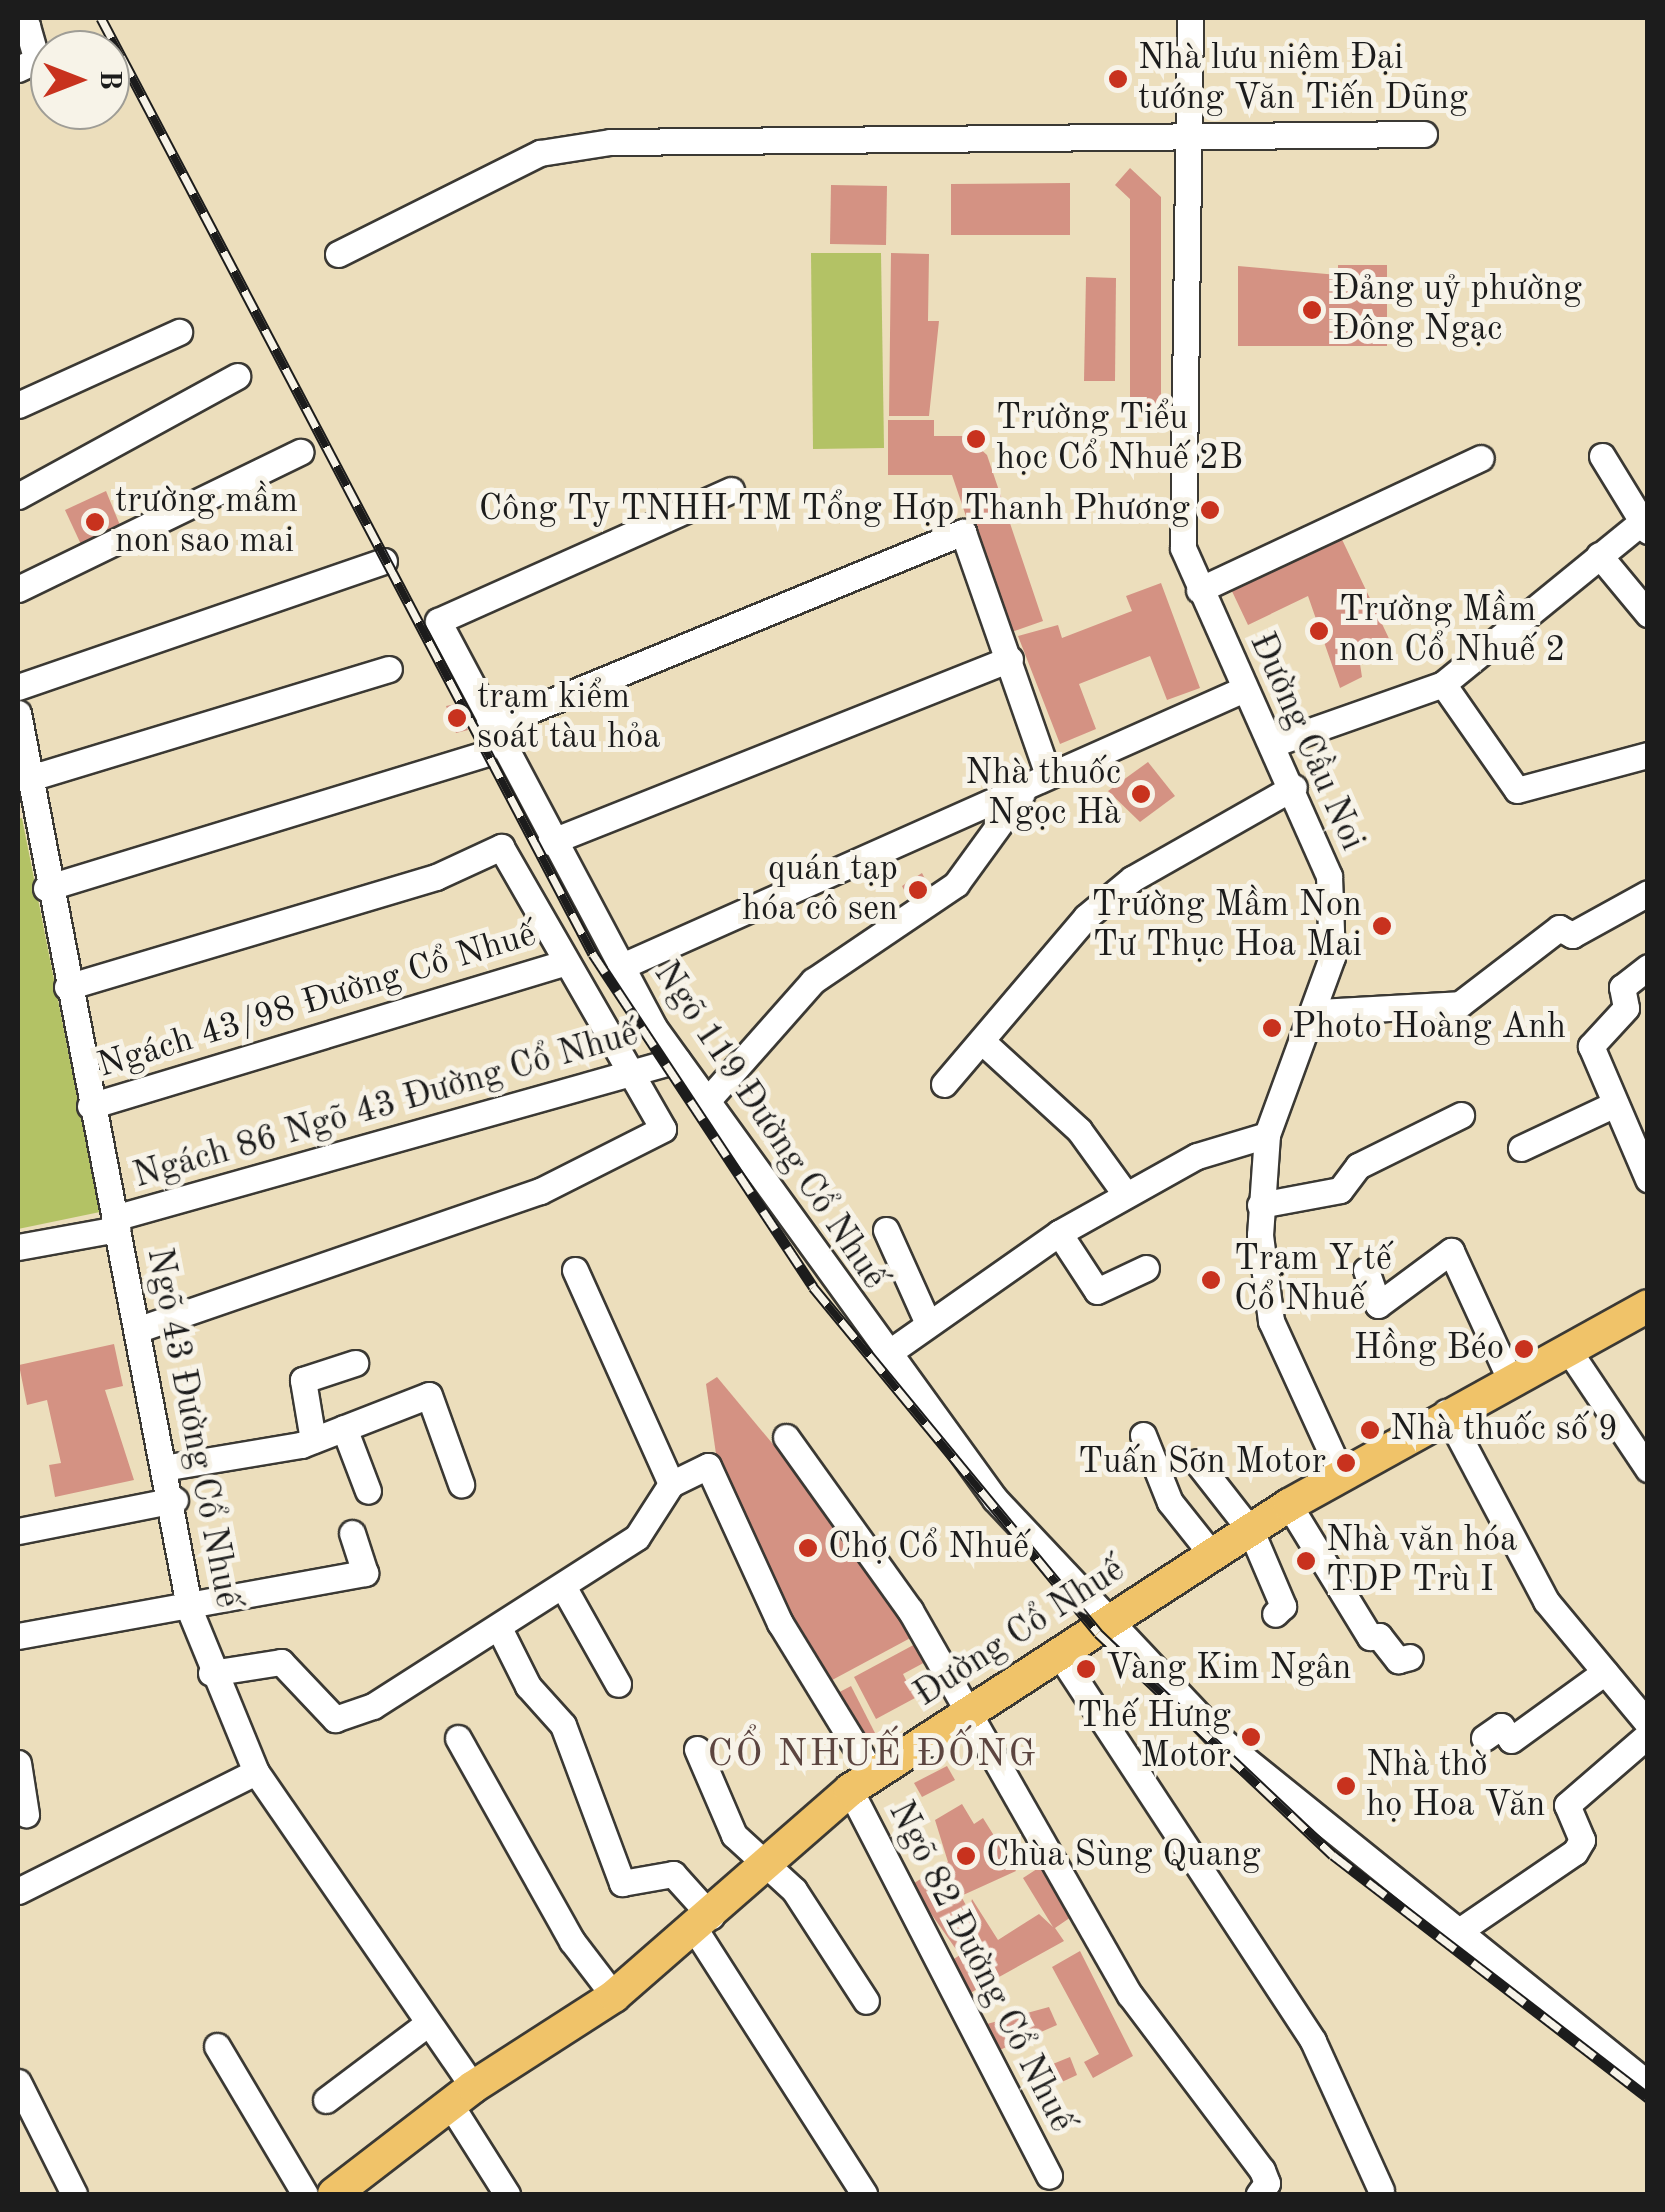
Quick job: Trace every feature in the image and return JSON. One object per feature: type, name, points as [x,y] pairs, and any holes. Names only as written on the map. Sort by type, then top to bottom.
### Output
[{"type":"main road","name":"Đường Cổ Nhuế","points":[[334,2194],[461,2096],[614,1996],[704,1924],[862,1783],[1289,1505],[1446,1412],[1648,1306]]},
{"type":"street","name":"Đường Cầu Noi","points":[[1190,18],[1185,139],[1182,548],[1244,689],[1294,787],[1333,911],[1318,1012],[1268,1135],[1260,1205],[1271,1322],[1341,1474]]},
{"type":"street","points":[[18,30],[27,26],[37,60],[18,69]]},
{"type":"street","points":[[338,254],[540,153],[610,142],[1424,134]]},
{"type":"street","points":[[18,405],[179,332]]},
{"type":"street","points":[[18,496],[237,376]]},
{"type":"street","points":[[18,589],[300,452]]},
{"type":"street","points":[[1273,744],[1443,684],[1600,555],[1645,524],[1602,456]]},
{"type":"street","points":[[1199,590],[1481,458]]},
{"type":"street","name":"Ngõ 119 Đường Cổ Nhuế","points":[[732,490],[438,622],[486,741],[550,842],[638,1012],[677,1060],[884,1356],[995,1499],[1225,1744],[1648,2084]]},
{"type":"street","points":[[46,888],[486,741],[962,532],[1010,658],[1048,775]]},
{"type":"street","points":[[1600,555],[1648,614]]},
{"type":"street","points":[[18,686],[384,561]]},
{"type":"street","points":[[550,842],[1010,658]]},
{"type":"street","points":[[24,767],[389,669]]},
{"type":"street","points":[[1443,684],[1517,790],[1648,755]]},
{"type":"street","points":[[608,957],[1022,792],[1048,775],[1244,689]]},
{"type":"street","name":"Ngõ 43 Đường Cổ Nhuế","points":[[18,713],[46,888],[169,1467],[190,1610],[211,1674],[256,1772],[428,2023],[506,2194]]},
{"type":"street","points":[[944,1084],[986,1044],[1086,916],[1132,879],[1294,787]]},
{"type":"street","points":[[706,1102],[812,981],[956,884],[1022,792]]},
{"type":"street","points":[[67,987],[436,877],[501,847],[662,1128],[540,1191],[140,1329]]},
{"type":"street","points":[[1318,1012],[1460,1004],[1559,928],[1572,935],[1648,893]]},
{"type":"street","name":"Ngách 43/98 Đường Cổ Nhuế","points":[[90,1106],[565,963]]},
{"type":"street","points":[[1648,967],[1622,987],[1626,1008],[1591,1046],[1648,1179]]},
{"type":"street","points":[[986,1044],[1079,1130],[1126,1195]]},
{"type":"street","name":"Ngách 86 Ngõ 43 Đường Cổ Nhuế","points":[[18,1247],[116,1224],[677,1060]]},
{"type":"street","points":[[1522,1148],[1616,1104]]},
{"type":"street","points":[[1260,1205],[1340,1190],[1358,1166],[1461,1115]]},
{"type":"street","points":[[884,1356],[926,1318],[1059,1232],[1198,1156],[1268,1135]]},
{"type":"street","points":[[886,1230],[926,1318]]},
{"type":"street","points":[[1059,1232],[1097,1291],[1146,1268]]},
{"type":"street","points":[[1366,1270],[1378,1306],[1451,1252],[1510,1379]]},
{"type":"street","points":[[211,1674],[281,1662],[335,1719],[498,1628],[637,1537],[670,1484],[575,1270]]},
{"type":"street","points":[[1567,1348],[1648,1469]]},
{"type":"street","points":[[313,1440],[303,1380],[355,1363]]},
{"type":"street","points":[[169,1467],[313,1440],[429,1395],[461,1484]]},
{"type":"street","points":[[1446,1412],[1546,1600],[1648,1724]]},
{"type":"street","points":[[344,1428],[368,1491]]},
{"type":"street","points":[[1143,1436],[1170,1502],[1214,1556]]},
{"type":"street","points":[[786,1437],[891,1581],[1130,1995],[1222,2112],[1262,2190]]},
{"type":"street","points":[[1197,1462],[1251,1531],[1283,1606],[1275,1614]]},
{"type":"street","name":"Ngõ 82 Đường Cổ Nhuế","points":[[670,1484],[708,1466],[1048,2176]]},
{"type":"street","points":[[18,1531],[174,1500]]},
{"type":"street","points":[[1289,1505],[1370,1637],[1380,1636],[1398,1660],[1410,1657]]},
{"type":"street","points":[[18,1636],[190,1610],[365,1573],[352,1533]]},
{"type":"street","points":[[564,1588],[618,1684]]},
{"type":"street","points":[[498,1628],[528,1686],[563,1725],[622,1883],[673,1874],[864,2194]]},
{"type":"street","points":[[1061,1657],[1313,2041],[1380,2190]]},
{"type":"street","points":[[1484,1738],[1501,1726],[1511,1740],[1605,1672]]},
{"type":"street","points":[[1459,1932],[1575,1852],[1582,1840],[1567,1804],[1648,1735]]},
{"type":"street","points":[[458,1738],[572,1942],[614,1996]]},
{"type":"street","points":[[697,1749],[734,1834],[768,1865],[866,2002]]},
{"type":"street","points":[[18,1763],[26,1814]]},
{"type":"street","points":[[18,1891],[256,1772]]},
{"type":"street","points":[[326,2100],[428,2023]]},
{"type":"street","points":[[217,2046],[305,2194]]},
{"type":"street","points":[[18,2082],[74,2194]]},
{"type":"green space","points":[[811,253],[881,253],[884,448],[813,449]]},
{"type":"green space","points":[[22,818],[100,1212],[18,1229],[18,819]]},
{"type":"building","points":[[1130,168],[1161,197],[1161,405],[1130,405],[1130,199],[1115,185]]},
{"type":"building","points":[[1070,183],[1070,235],[951,235],[951,184]]},
{"type":"building","points":[[831,185],[887,186],[886,245],[830,244]]},
{"type":"building","points":[[891,253],[929,254],[928,321],[939,321],[929,416],[889,416]]},
{"type":"building","name":"Đảng uỷ phường Đông Ngạc","points":[[1338,265],[1387,265],[1387,346],[1238,346],[1238,266],[1338,275]]},
{"type":"building","points":[[1086,277],[1116,278],[1115,381],[1084,381]]},
{"type":"building","points":[[888,420],[934,420],[934,436],[966,436],[987,455],[1043,621],[1006,634],[952,475],[888,475]]},
{"type":"building","name":"trường mầm non sao mai","points":[[106,491],[124,535],[85,553],[65,510]]},
{"type":"building","points":[[1338,531],[1393,647],[1360,664],[1362,677],[1340,688],[1308,596],[1248,625],[1229,585]]},
{"type":"building","points":[[1161,583],[1200,688],[1167,700],[1150,656],[1079,684],[1096,729],[1060,744],[1018,636],[1058,625],[1062,638],[1132,611],[1126,596]]},
{"type":"building","name":"trạm kiểm soát tàu hỏa","points":[[456,704],[468,730],[456,733],[446,706]]},
{"type":"building","name":"Nhà thuốc Ngọc Hà","points":[[1148,762],[1175,796],[1140,822],[1108,791]]},
{"type":"building","name":"quán tạp hóa cô sen","points":[[922,873],[933,895],[915,911],[902,886]]},
{"type":"building","points":[[114,1344],[123,1386],[105,1390],[134,1480],[55,1497],[49,1465],[61,1463],[47,1400],[27,1405],[19,1365]]},
{"type":"building","name":"Chợ Cổ Nhuế","points":[[717,1377],[802,1479],[916,1635],[821,1686],[717,1461],[706,1384]]},
{"type":"building","points":[[919,1642],[929,1660],[903,1674],[915,1698],[876,1719],[854,1677]]},
{"type":"building","points":[[851,1686],[876,1735],[857,1745],[832,1696]]},
{"type":"building","points":[[947,1766],[955,1780],[922,1797],[914,1783]]},
{"type":"building","points":[[962,1804],[974,1824],[983,1818],[1016,1871],[961,1896],[969,1911],[972,1899],[998,1940],[1039,1914],[1053,1927],[1023,1878],[1043,1865],[1074,1915],[1055,1928],[1064,1941],[963,1997],[943,1966],[960,1955],[911,1885],[948,1862],[935,1820]]},
{"type":"building","points":[[1080,1951],[1133,2056],[1093,2078],[1084,2062],[1099,2054],[1052,1967]]},
{"type":"building","points":[[1049,2007],[1057,2025],[988,2055],[976,2027]]},
{"type":"building","points":[[1070,2057],[1077,2075],[1051,2087],[1043,2068]]},
{"type":"railway","points":[[101,18],[593,954],[813,1287],[1098,1633],[1333,1855],[1648,2098]]},
{"type":"place","name":"Nhà lưu niệm Đại tướng Văn Tiến Dũng","points":[[1118,79]]},
{"type":"place","name":"Đảng uỷ phường Đông Ngạc","points":[[1312,310]]},
{"type":"place","name":"Trường Tiểu học Cổ Nhuế 2B","points":[[976,439]]},
{"type":"place","name":"Công Ty TNHH TM Tổng Hợp Thanh Phương","points":[[1210,510]]},
{"type":"place","name":"trường mầm non sao mai","points":[[95,522]]},
{"type":"place","name":"Trường Mầm non Cổ Nhuế 2","points":[[1319,631]]},
{"type":"place","name":"trạm kiểm soát tàu hỏa","points":[[457,718]]},
{"type":"place","name":"Nhà thuốc Ngọc Hà","points":[[1141,794]]},
{"type":"place","name":"quán tạp hóa cô sen","points":[[918,890]]},
{"type":"place","name":"Trường Mầm Non Tư Thục Hoa Mai","points":[[1382,926]]},
{"type":"place","name":"Photo Hoàng Anh","points":[[1272,1028]]},
{"type":"place","name":"Trạm Y tế Cổ Nhuế","points":[[1211,1280]]},
{"type":"place","name":"Hồng Béo","points":[[1524,1349]]},
{"type":"place","name":"Nhà thuốc số 9","points":[[1370,1430]]},
{"type":"place","name":"Tuấn Sơn Motor","points":[[1346,1463]]},
{"type":"place","name":"Chợ Cổ Nhuế","points":[[808,1548]]},
{"type":"place","name":"Nhà văn hóa TDP Trù I","points":[[1306,1561]]},
{"type":"place","name":"Vàng Kim Ngân","points":[[1086,1669]]},
{"type":"place","name":"Thế Hưng Motor","points":[[1251,1737]]},
{"type":"place","name":"Nhà thờ họ Hoa Văn","points":[[1346,1786]]},
{"type":"place","name":"Chùa Sùng Quang","points":[[966,1856]]},
{"type":"district","name":"CỔ NHUẾ ĐỐNG","points":[[873,1756]]}]
